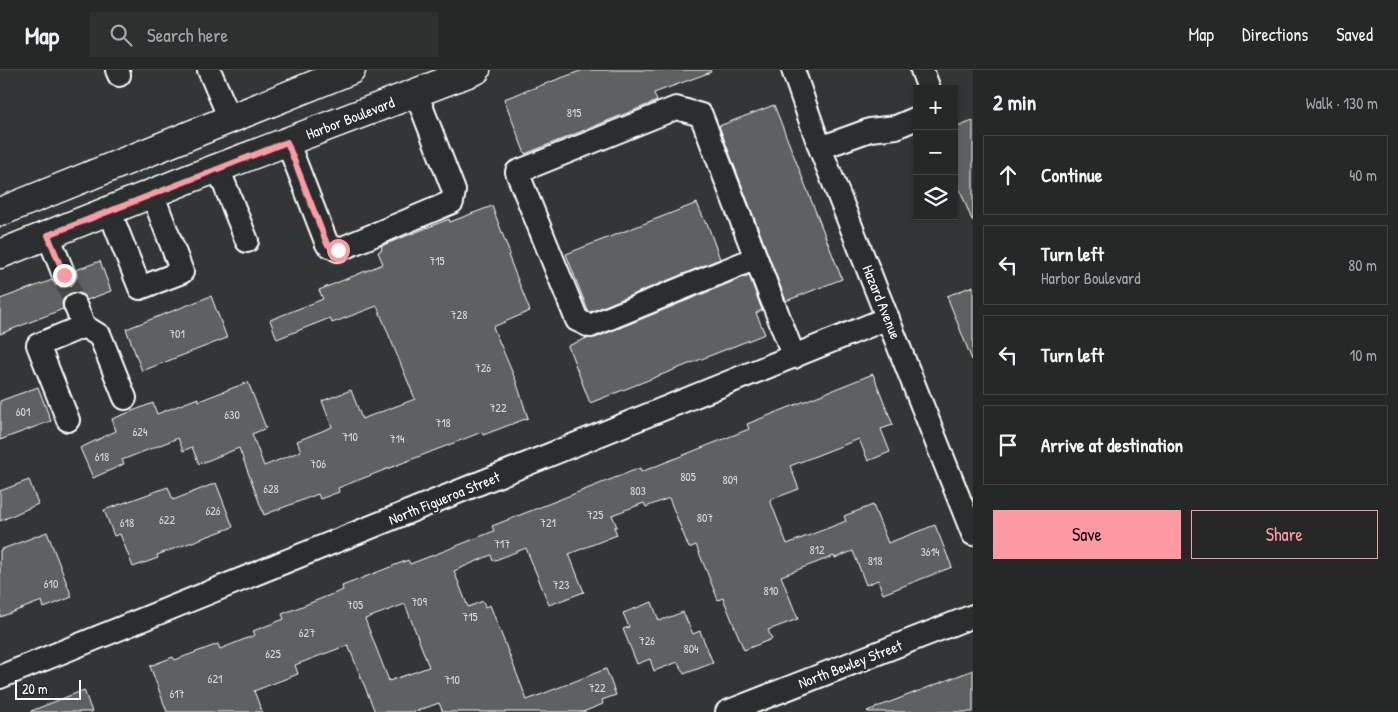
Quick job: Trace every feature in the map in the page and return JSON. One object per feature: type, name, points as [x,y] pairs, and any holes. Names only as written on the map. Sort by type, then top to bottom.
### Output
[{"type":"main road","points":[[2,205],[230,119],[351,70]]},
{"type":"main road","name":"Harbor Boulevard","points":[[0,254],[152,193],[476,70]]},
{"type":"street","points":[[208,70],[230,119]]},
{"type":"street","name":"Hazard Avenue","points":[[793,70],[820,148],[973,534]]},
{"type":"street","points":[[922,70],[928,85]]},
{"type":"street","points":[[287,142],[327,244],[338,250],[452,202],[454,191],[416,93]]},
{"type":"street","points":[[756,258],[590,326],[577,320],[517,172],[676,108],[701,115],[756,258],[794,357]]},
{"type":"street","points":[[820,148],[870,130],[896,126],[913,120]]},
{"type":"street","points":[[218,168],[246,241]]},
{"type":"street","points":[[109,210],[140,288],[182,272],[152,193]]},
{"type":"street","points":[[48,235],[64,275]]},
{"type":"street","points":[[75,304],[84,326],[100,336],[125,398]]},
{"type":"street","name":"North Figueroa Street","points":[[0,677],[888,318]]},
{"type":"street","points":[[68,420],[38,345],[84,326]]},
{"type":"street","name":"North Bewley Street","points":[[727,712],[973,616]]},
{"type":"building","points":[[583,70],[710,70],[711,72],[654,93],[657,101],[525,154],[504,99]]},
{"type":"building","points":[[774,105],[842,279],[786,301],[719,126]]},
{"type":"building","points":[[973,121],[973,220],[958,185],[958,127]]},
{"type":"building","points":[[697,203],[707,223],[720,259],[590,312],[588,311],[566,254]]},
{"type":"building","points":[[492,206],[510,254],[508,255],[530,311],[493,327],[516,381],[528,418],[483,435],[482,432],[338,488],[339,492],[320,499],[318,494],[264,515],[239,448],[199,464],[192,447],[183,451],[178,438],[122,460],[124,464],[93,478],[80,448],[116,431],[112,419],[153,403],[157,414],[198,398],[199,401],[248,382],[266,428],[252,434],[264,466],[301,451],[297,441],[332,427],[322,401],[351,390],[362,419],[415,399],[377,306],[332,323],[330,318],[277,339],[270,320],[323,299],[319,290],[383,264],[378,252],[382,250],[381,246],[449,219],[450,222]]},
{"type":"building","points":[[100,261],[111,291],[87,300],[82,294],[77,292],[70,293],[64,298],[62,303],[63,309],[0,334],[0,299],[52,280],[56,286],[68,287],[75,283],[76,270]]},
{"type":"building","points":[[749,275],[762,310],[756,313],[765,334],[590,403],[568,346],[587,338],[595,338]]},
{"type":"building","points":[[973,286],[973,360],[972,360],[947,296]]},
{"type":"building","points":[[211,296],[227,338],[142,371],[126,329]]},
{"type":"building","points":[[873,374],[893,425],[881,429],[890,452],[868,461],[859,439],[790,466],[799,489],[770,500],[787,544],[846,521],[844,516],[873,505],[888,543],[935,525],[952,567],[883,594],[878,580],[866,585],[853,551],[835,558],[834,556],[781,576],[798,619],[768,630],[772,639],[744,650],[723,598],[718,600],[696,545],[689,548],[669,498],[646,507],[644,503],[612,515],[617,527],[614,527],[617,535],[569,554],[584,592],[549,605],[526,548],[493,561],[491,555],[454,571],[468,607],[483,601],[485,607],[490,605],[527,700],[606,669],[616,695],[602,700],[603,704],[583,712],[443,712],[439,703],[414,712],[375,712],[348,645],[295,665],[298,674],[254,691],[262,712],[167,712],[150,666],[173,657],[175,660],[218,644],[220,649],[255,635],[253,631],[284,619],[282,614],[343,590],[342,586],[408,560],[410,564],[444,551],[494,531],[492,526],[640,468],[641,472],[749,429],[747,424]],"holes":[[[405,604],[429,667],[389,681],[365,619]]]},
{"type":"building","points":[[38,387],[51,421],[0,440],[0,401]]},
{"type":"building","points":[[29,480],[38,504],[0,521],[0,491]]},
{"type":"building","points":[[216,483],[233,527],[157,555],[158,558],[133,567],[120,534],[114,536],[104,510],[168,487],[173,500]]},
{"type":"building","points":[[47,532],[72,597],[44,608],[42,601],[0,617],[0,550]]},
{"type":"building","points":[[652,602],[659,621],[683,612],[693,634],[700,631],[713,663],[684,674],[678,662],[654,671],[650,659],[637,664],[623,629],[629,627],[623,613]]},
{"type":"building","points":[[973,670],[973,712],[867,711]]},
{"type":"building","points":[[84,690],[92,712],[31,712],[31,711]]},
{"type":"tunnel","points":[[64,275],[75,305]]},
{"type":"route","points":[[64,275],[48,235],[287,142],[327,244],[338,250]]}]
